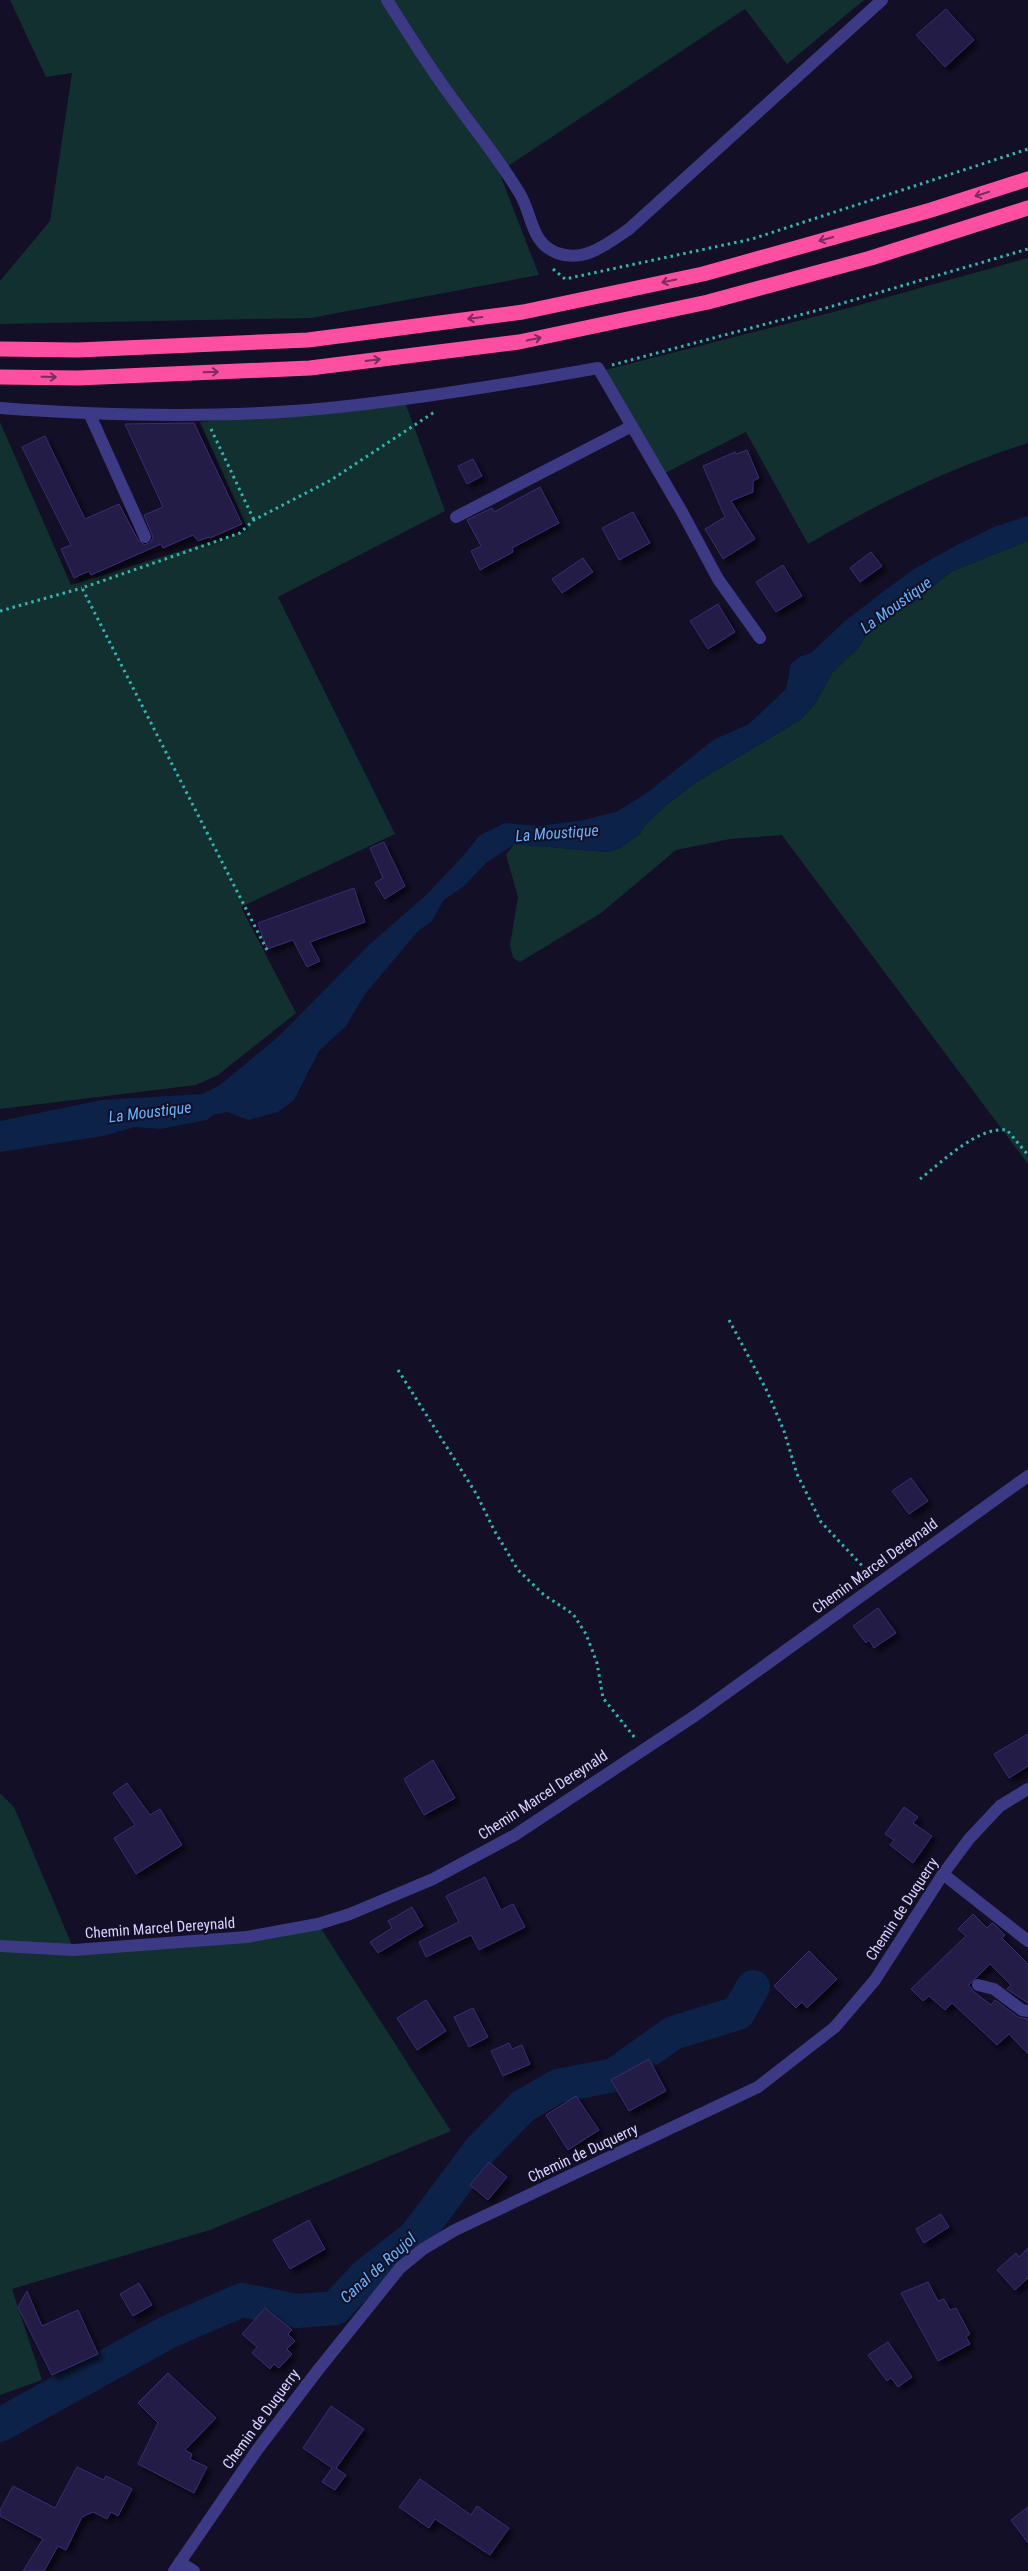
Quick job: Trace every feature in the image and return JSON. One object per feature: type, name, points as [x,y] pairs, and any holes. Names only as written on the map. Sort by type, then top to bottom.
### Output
[{"type":"highway","points":[[0,349],[78,350],[308,340],[523,312],[703,274],[931,210],[1028,179]]},
{"type":"highway","points":[[0,377],[78,378],[310,368],[519,342],[708,302],[871,258],[1028,208]]},
{"type":"street","points":[[387,0],[452,98],[500,159],[523,199],[535,235],[542,245],[557,253],[573,256],[596,252],[629,230],[882,0]]},
{"type":"street","points":[[0,408],[90,415],[204,415],[328,408],[466,391],[598,368],[682,512],[718,579],[760,638]]},
{"type":"street","points":[[90,415],[144,536]]},
{"type":"street","points":[[456,517],[632,426]]},
{"type":"street","name":"Chemin Marcel Dereynald","points":[[0,1946],[74,1950],[183,1944],[247,1937],[318,1924],[350,1914],[433,1879],[516,1836],[696,1715],[1028,1476]]},
{"type":"street","name":"Chemin de Duquerry","points":[[177,2566],[263,2442],[400,2268],[423,2249],[455,2230],[758,2088],[835,2027],[875,1980],[943,1874],[969,1839],[1000,1806],[1028,1789]]},
{"type":"street","points":[[943,1874],[1028,1941]]},
{"type":"street","points":[[978,1985],[994,1989],[1022,2010],[1028,2010]]},
{"type":"street","points":[[177,2566],[194,2571]]},
{"type":"path","points":[[542,245],[542,260],[565,279],[752,240],[1028,149]]},
{"type":"path","points":[[598,368],[826,308],[1028,249]]},
{"type":"path","points":[[0,611],[82,588],[240,533],[254,520],[331,480],[442,407]]},
{"type":"path","points":[[204,415],[254,520]]},
{"type":"path","points":[[82,588],[267,950]]},
{"type":"path","points":[[920,1179],[982,1133],[996,1128],[1007,1130],[1028,1155]]},
{"type":"path","points":[[729,1320],[766,1391],[784,1431],[797,1474],[821,1522],[870,1574],[876,1586]]},
{"type":"path","points":[[398,1370],[477,1495],[494,1530],[518,1570],[544,1595],[573,1614],[586,1634],[597,1663],[603,1698],[618,1720],[634,1738],[638,1754]]},
{"type":"green space","points":[[10,0],[864,0],[787,64],[745,9],[499,172],[539,275],[311,318],[0,324],[0,281],[50,221],[72,73],[46,77]]},
{"type":"green space","points":[[1028,258],[1028,443],[943,475],[861,515],[808,544],[746,432],[665,473],[605,370],[841,310]]},
{"type":"green space","points":[[406,405],[445,511],[278,597],[395,834],[241,907],[296,1013],[218,1075],[196,1085],[0,1109],[0,422],[71,585],[248,530],[200,422]]},
{"type":"green space","points":[[1028,541],[1028,1164],[782,835],[730,839],[676,850],[601,913],[520,962],[513,958],[510,945],[518,897],[506,855],[514,844],[607,852],[620,848],[640,834],[644,826],[664,807],[695,783],[800,720],[815,704],[832,673],[858,648],[870,629],[893,612],[911,604],[952,571]]},
{"type":"green space","points":[[0,1793],[14,1807],[74,1950],[318,1924],[451,2131],[210,2230],[12,2289],[42,2380],[0,2395]]},
{"type":"water","name":"La Moustique","points":[[1028,516],[1028,541],[952,571],[911,604],[893,612],[870,629],[858,648],[832,673],[815,704],[800,720],[695,783],[664,807],[644,826],[640,834],[620,848],[607,852],[515,844],[486,863],[464,886],[444,900],[431,922],[418,931],[365,994],[346,1026],[319,1051],[294,1100],[278,1112],[248,1120],[227,1112],[213,1115],[207,1120],[160,1129],[135,1127],[103,1136],[0,1152],[0,1121],[101,1100],[202,1094],[220,1085],[278,1037],[370,944],[425,896],[480,835],[505,823],[540,826],[584,820],[618,811],[648,792],[713,740],[749,724],[786,689],[791,664],[799,657],[811,653],[845,621],[914,569],[996,526]]},
{"type":"building","points":[[946,9],[974,40],[945,67],[916,35]]},
{"type":"building","points":[[194,423],[242,524],[210,538],[198,541],[193,535],[163,548],[161,544],[91,575],[89,571],[74,578],[61,549],[71,545],[22,447],[45,436],[85,519],[119,504],[138,540],[145,545],[151,542],[153,537],[144,515],[163,507],[125,424]]},
{"type":"building","points":[[747,450],[759,478],[753,481],[753,492],[731,501],[755,539],[723,559],[705,529],[725,517],[703,466],[735,452],[736,454]]},
{"type":"building","points":[[473,459],[482,476],[467,484],[458,466]]},
{"type":"building","points":[[540,487],[559,523],[512,548],[513,552],[480,570],[471,551],[481,546],[467,520],[492,508],[494,512]]},
{"type":"building","points":[[633,512],[650,543],[619,560],[602,528]]},
{"type":"building","points":[[871,552],[882,566],[860,582],[850,568]]},
{"type":"building","points":[[583,558],[593,572],[562,593],[552,579]]},
{"type":"building","points":[[783,565],[802,596],[776,612],[756,582]]},
{"type":"building","points":[[718,604],[735,632],[708,649],[690,621]]},
{"type":"building","points":[[384,842],[405,886],[385,899],[375,883],[383,878],[370,848]]},
{"type":"building","points":[[354,888],[365,922],[310,942],[320,961],[307,967],[293,940],[267,949],[258,923]]},
{"type":"building","points":[[911,1478],[928,1501],[909,1514],[892,1491]]},
{"type":"building","points":[[878,1608],[896,1633],[874,1648],[869,1640],[866,1643],[853,1626]]},
{"type":"building","points":[[1028,1734],[1028,1766],[1009,1778],[994,1754]]},
{"type":"building","points":[[433,1760],[455,1798],[424,1815],[404,1779]]},
{"type":"building","points":[[127,1783],[150,1815],[160,1809],[182,1845],[136,1874],[114,1838],[135,1825],[113,1793]]},
{"type":"building","points":[[904,1807],[918,1817],[913,1823],[932,1836],[913,1863],[890,1845],[894,1840],[885,1834]]},
{"type":"building","points":[[485,1877],[501,1910],[513,1904],[525,1927],[479,1950],[471,1935],[426,1957],[419,1942],[459,1922],[446,1896]]},
{"type":"building","points":[[412,1907],[423,1926],[378,1953],[370,1942],[392,1928],[388,1921]]},
{"type":"building","points":[[973,1914],[987,1928],[992,1923],[996,1926],[1005,1935],[1002,1938],[1028,1964],[1028,2003],[1007,1989],[1011,1985],[990,1964],[969,1985],[973,1991],[991,2005],[995,2000],[1018,2017],[1028,2019],[1028,2054],[1009,2034],[997,2045],[952,2003],[945,2010],[929,1996],[923,2001],[911,1989],[966,1936],[958,1929]]},
{"type":"building","points":[[809,1951],[837,1979],[807,2008],[802,2002],[796,2008],[774,1986]]},
{"type":"building","points":[[426,2000],[446,2031],[417,2050],[397,2018]]},
{"type":"building","points":[[473,2008],[488,2037],[469,2047],[454,2017]]},
{"type":"building","points":[[509,2043],[512,2049],[522,2045],[530,2064],[503,2076],[491,2051]]},
{"type":"building","points":[[649,2059],[666,2091],[629,2111],[611,2080]]},
{"type":"building","points":[[576,2096],[599,2130],[568,2150],[546,2115]]},
{"type":"building","points":[[489,2162],[507,2177],[488,2200],[470,2185]]},
{"type":"building","points":[[941,2214],[949,2227],[924,2243],[916,2229]]},
{"type":"building","points":[[309,2220],[325,2249],[290,2269],[273,2240]]},
{"type":"building","points":[[1028,2248],[1028,2278],[1015,2290],[997,2270],[1016,2253],[1019,2257]]},
{"type":"building","points":[[928,2282],[938,2301],[944,2299],[950,2310],[956,2308],[970,2334],[966,2337],[970,2344],[938,2361],[901,2293]]},
{"type":"building","points":[[139,2283],[152,2305],[133,2316],[120,2294]]},
{"type":"building","points":[[27,2291],[42,2326],[78,2310],[98,2354],[52,2375],[18,2307]]},
{"type":"building","points":[[265,2308],[292,2330],[288,2334],[295,2341],[287,2349],[292,2354],[279,2368],[274,2364],[270,2369],[252,2353],[257,2347],[242,2334]]},
{"type":"building","points":[[888,2342],[912,2377],[898,2387],[891,2378],[887,2381],[868,2355]]},
{"type":"building","points":[[168,2373],[216,2418],[185,2450],[192,2454],[190,2459],[207,2467],[194,2493],[138,2464],[158,2423],[138,2403]]},
{"type":"building","points":[[331,2406],[364,2429],[336,2468],[346,2475],[335,2490],[322,2482],[332,2468],[303,2448]]},
{"type":"building","points":[[77,2467],[104,2480],[106,2476],[132,2489],[118,2516],[111,2512],[107,2519],[93,2512],[82,2517],[66,2550],[58,2546],[44,2571],[23,2571],[43,2539],[0,2516],[0,2510],[13,2486],[55,2508]]},
{"type":"building","points":[[420,2479],[471,2515],[477,2506],[509,2528],[490,2555],[435,2519],[429,2528],[399,2507]]},
{"type":"building","points":[[1028,2507],[1028,2543],[1011,2520]]},
{"type":"waterway","name":"Canal de Roujol","points":[[0,2425],[168,2332],[242,2300],[297,2311],[335,2308],[366,2275],[415,2237],[480,2150],[523,2106],[558,2086],[614,2075],[673,2033],[738,2013],[753,1987]]}]
